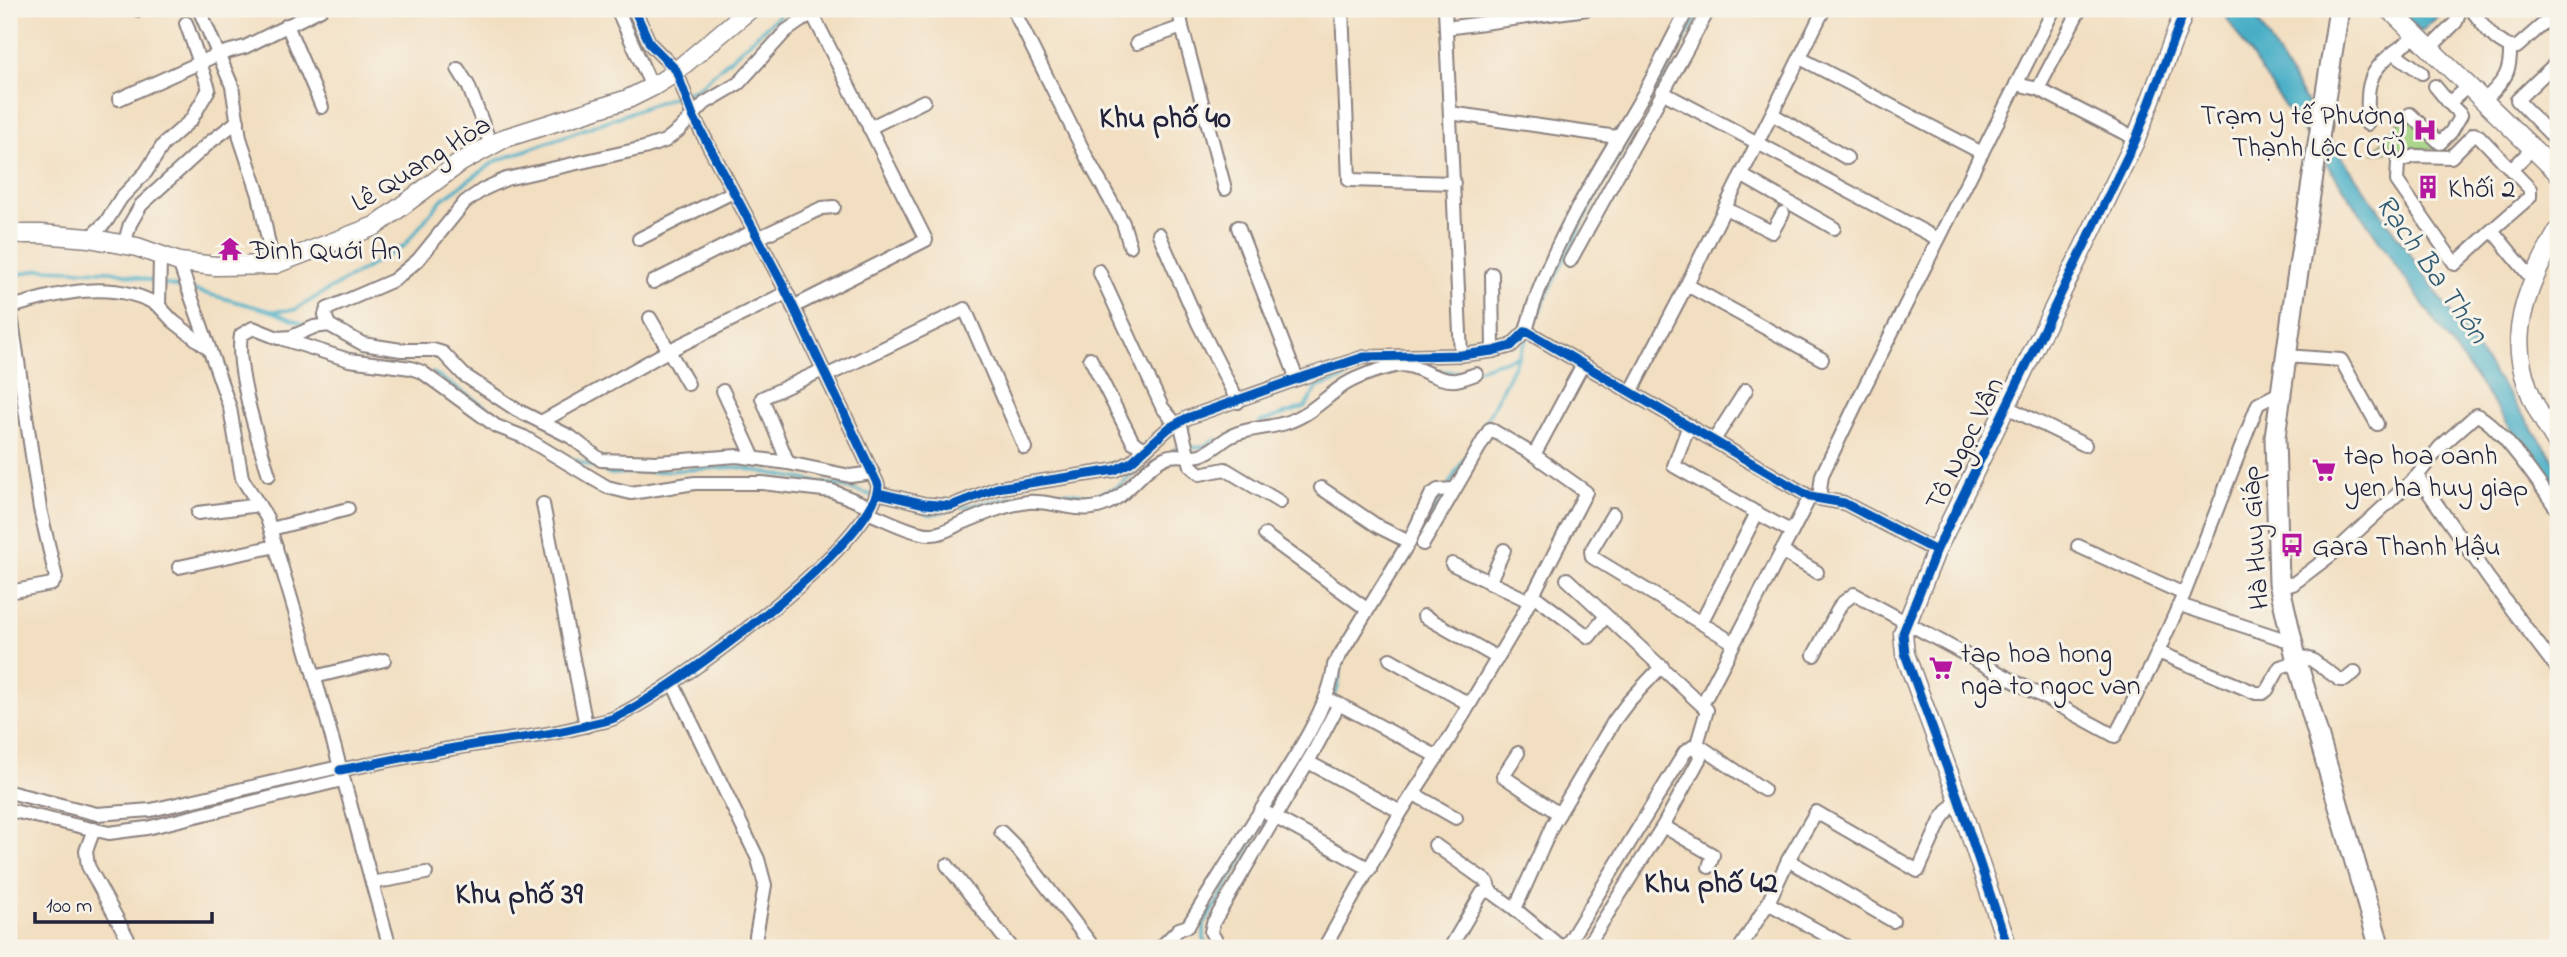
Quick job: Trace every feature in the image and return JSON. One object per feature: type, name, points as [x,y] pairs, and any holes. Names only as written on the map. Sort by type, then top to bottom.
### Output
[{"type":"main road","name":"Hà Huy Giáp","points":[[2339,9],[2275,437],[2279,583],[2295,653],[2380,948]]},
{"type":"street","points":[[199,9],[232,86],[240,138],[259,195],[273,265]]},
{"type":"street","points":[[119,99],[219,54],[245,47],[321,9]]},
{"type":"street","points":[[617,9],[652,87]]},
{"type":"street","points":[[9,792],[97,814],[151,810],[486,743],[551,735],[615,718],[673,684],[807,580],[853,533],[873,504],[878,485],[873,473],[793,307],[692,114],[675,75],[650,44],[634,9]]},
{"type":"street","name":"Lê Quang Hòa","points":[[9,234],[41,234],[124,244],[137,247],[160,261],[181,269],[273,265],[375,226],[461,162],[505,138],[628,99],[675,75],[750,9]]},
{"type":"street","points":[[1013,9],[1088,160],[1123,223],[1130,246]]},
{"type":"street","points":[[1178,9],[1225,189]]},
{"type":"street","points":[[1342,9],[1349,180],[1454,183]]},
{"type":"street","points":[[1445,9],[1461,355]]},
{"type":"street","points":[[1446,28],[1587,9]]},
{"type":"street","points":[[1609,9],[1617,9]]},
{"type":"street","points":[[1531,334],[1532,306],[1563,236],[1626,136],[1662,92],[1709,9]]},
{"type":"street","points":[[1631,392],[1824,9]]},
{"type":"street","points":[[1702,705],[1734,643],[1787,554],[1792,532],[1815,498],[1822,475],[2054,9]]},
{"type":"street","points":[[2036,89],[2080,9]]},
{"type":"street","points":[[2389,9],[2558,173]]},
{"type":"street","points":[[2367,124],[2370,83],[2384,60],[2456,22],[2460,9]]},
{"type":"street","points":[[2471,9],[2501,44],[2510,48],[2517,47],[2558,9]]},
{"type":"street","points":[[1570,261],[1683,10]]},
{"type":"street","name":"Tô Ngọc Vân","points":[[2008,948],[1958,798],[1905,654],[1903,633],[1936,551],[2136,139],[2183,10]]},
{"type":"street","points":[[329,325],[325,315],[327,309],[394,280],[418,260],[465,202],[484,189],[506,179],[644,149],[665,141],[705,103],[739,83],[786,31],[815,11],[869,128],[926,240],[793,307]]},
{"type":"street","points":[[89,239],[106,222],[121,198],[146,172],[163,145],[191,120],[209,89],[186,23]]},
{"type":"street","points":[[287,26],[322,107]]},
{"type":"street","points":[[1137,43],[1182,27]]},
{"type":"street","points":[[2484,102],[2504,81],[2511,65],[2510,48]]},
{"type":"street","points":[[2394,53],[2422,74]]},
{"type":"street","points":[[1800,58],[1982,153]]},
{"type":"street","points":[[2558,61],[2517,100],[2558,142]]},
{"type":"street","points":[[458,69],[468,85],[491,145]]},
{"type":"street","points":[[2018,85],[2036,89],[2136,139]]},
{"type":"street","points":[[2410,114],[2440,143],[2451,132],[2461,115],[2435,86]]},
{"type":"street","points":[[2449,103],[2468,86]]},
{"type":"street","points":[[1662,92],[1938,239]]},
{"type":"street","points":[[869,128],[924,101]]},
{"type":"street","points":[[1450,113],[1626,136]]},
{"type":"street","points":[[1772,114],[1847,158]]},
{"type":"street","points":[[124,244],[130,224],[141,205],[210,142],[238,121]]},
{"type":"street","points":[[2511,170],[2545,128]]},
{"type":"street","points":[[2473,134],[2479,136],[2530,189],[2530,197],[2492,230],[2455,264],[2397,181],[2398,162],[2414,156],[2451,157],[2473,134]]},
{"type":"street","points":[[1741,175],[1834,228]]},
{"type":"street","points":[[639,239],[733,192]]},
{"type":"street","points":[[653,282],[756,235],[822,208],[834,206]]},
{"type":"street","points":[[1725,208],[1772,232],[1783,213]]},
{"type":"street","points":[[1238,228],[1297,379]]},
{"type":"street","points":[[2492,230],[2532,279]]},
{"type":"street","points":[[2558,232],[2532,279],[2519,323],[2518,349],[2526,387],[2558,445]]},
{"type":"street","points":[[1159,234],[1198,323],[1238,401]]},
{"type":"street","points":[[159,302],[160,261]]},
{"type":"street","points":[[181,269],[230,408],[242,478],[271,529],[372,883],[385,947]]},
{"type":"street","points":[[1099,271],[1162,407],[1180,426],[1191,466],[1200,474],[1225,469],[1280,502]]},
{"type":"street","points":[[1492,274],[1493,351]]},
{"type":"street","points":[[1686,285],[1822,359]]},
{"type":"street","points":[[9,592],[52,584],[56,578],[40,509],[9,308],[67,293],[102,290],[146,298],[159,302],[173,321],[210,349]]},
{"type":"street","points":[[541,422],[668,351],[786,293]]},
{"type":"street","points":[[788,463],[762,398],[825,373],[965,309],[1025,448]]},
{"type":"street","points":[[650,318],[688,384]]},
{"type":"street","points":[[285,337],[329,325],[363,344],[443,353],[464,375],[517,410],[571,438],[601,460],[657,462],[737,456],[850,476],[873,473]]},
{"type":"street","points":[[269,475],[258,438],[239,349],[241,335],[253,328],[349,360],[411,368],[422,372],[496,426],[524,437],[607,487],[631,493],[695,484],[762,483],[832,491],[873,504],[923,533],[935,534],[996,510],[1027,502],[1091,509],[1108,503],[1126,491],[1153,464],[1164,457],[1214,449],[1230,436],[1250,429],[1288,422],[1313,410],[1351,381],[1397,365],[1407,365],[1432,376],[1450,380],[1476,374]]},
{"type":"street","points":[[873,504],[951,506],[998,488],[1115,470],[1131,462],[1169,428],[1297,379],[1364,357],[1461,355],[1493,351],[1531,334]]},
{"type":"street","points":[[1531,334],[1815,498],[1844,503],[1936,551]]},
{"type":"street","points":[[2286,356],[2341,360],[2377,424]]},
{"type":"street","points":[[1090,358],[1133,442],[1146,449]]},
{"type":"street","points":[[1534,455],[1583,364]]},
{"type":"street","points":[[1714,440],[1746,390]]},
{"type":"street","points":[[723,391],[754,458]]},
{"type":"street","points":[[1814,654],[1841,604],[1853,594],[2115,736],[2182,600],[2258,404],[2281,393]]},
{"type":"street","points":[[2007,407],[2085,445]]},
{"type":"street","points":[[2279,583],[2293,584],[2324,560],[2417,477],[2440,447],[2476,415],[2484,417],[2494,428],[2542,486],[2558,510]]},
{"type":"street","points":[[1689,425],[1674,466],[1792,532]]},
{"type":"street","points":[[1220,948],[1211,932],[1213,923],[1308,762],[1332,701],[1334,665],[1409,542],[1431,495],[1447,490],[1490,429],[1534,455],[1586,492],[1520,620],[1438,757],[1401,812],[1324,948]]},
{"type":"street","points":[[2417,477],[2558,670]]},
{"type":"street","points":[[1321,488],[1379,527],[1409,542]]},
{"type":"street","points":[[1423,544],[1453,494],[1447,490]]},
{"type":"street","points":[[543,504],[586,726]]},
{"type":"street","points":[[198,513],[259,505]]},
{"type":"street","points":[[271,529],[348,509]]},
{"type":"street","points":[[1702,623],[1757,513]]},
{"type":"street","points":[[1613,514],[1591,551],[1592,557],[1734,643]]},
{"type":"street","points":[[1265,535],[1368,610]]},
{"type":"street","points":[[179,567],[276,546]]},
{"type":"street","points":[[2078,546],[2182,600],[2312,660],[2340,680],[2355,672]]},
{"type":"street","points":[[1489,583],[1504,550]]},
{"type":"street","points":[[1787,554],[1818,572]]},
{"type":"street","points":[[1452,564],[1489,583],[1530,598],[1589,637],[1606,616]]},
{"type":"street","points":[[1567,579],[1706,710],[1697,744],[1700,758],[1662,826],[1586,948]]},
{"type":"street","points":[[1424,616],[1496,657]]},
{"type":"street","points":[[2158,652],[2256,693],[2267,690],[2280,667],[2295,653]]},
{"type":"street","points":[[1390,659],[1469,704]]},
{"type":"street","points":[[314,677],[384,660]]},
{"type":"street","points":[[1515,909],[1559,814],[1614,721],[1661,666]]},
{"type":"street","points":[[673,684],[758,859],[765,885],[756,936],[757,948]]},
{"type":"street","points":[[1332,701],[1438,757]]},
{"type":"street","points":[[1160,948],[1179,929],[1188,926],[1332,701]]},
{"type":"street","points":[[1697,744],[1764,790]]},
{"type":"street","points":[[1435,845],[1487,882],[1490,891],[1563,948],[1685,752],[1697,744]]},
{"type":"street","points":[[1518,753],[1503,776],[1559,814]]},
{"type":"street","points":[[1308,762],[1401,812]]},
{"type":"street","points":[[9,810],[109,833],[147,828],[340,772]]},
{"type":"street","points":[[1414,794],[1456,818]]},
{"type":"street","points":[[1740,948],[1768,903],[1788,860],[1816,812],[1918,871],[1942,818],[1958,798]]},
{"type":"street","points":[[1261,810],[1370,869]]},
{"type":"street","points":[[1662,826],[1713,855],[1709,867]]},
{"type":"street","points":[[94,829],[86,851],[88,866],[133,948]]},
{"type":"street","points":[[1001,832],[1017,848],[1094,948]]},
{"type":"street","points":[[1788,860],[1893,921]]},
{"type":"street","points":[[947,865],[1012,948]]},
{"type":"street","points":[[372,883],[426,873]]},
{"type":"street","points":[[1450,948],[1482,893],[1490,891]]},
{"type":"street","points":[[1768,903],[1849,948]]},
{"type":"green space","points":[[2406,114],[2441,148],[2374,152]]},
{"type":"water","points":[[2221,9],[2251,9],[2322,129],[2558,465],[2558,495],[2285,107]]},
{"type":"water","points":[[2396,9],[2446,9],[2421,32]]},
{"type":"waterway","points":[[193,290],[271,311],[294,310],[404,246],[442,199],[496,161],[698,88],[786,9]]},
{"type":"waterway","points":[[1535,322],[1593,202],[1702,9]]},
{"type":"waterway","points":[[9,277],[40,269],[112,271],[185,289]]},
{"type":"waterway","points":[[271,311],[308,326]]},
{"type":"waterway","points":[[322,331],[341,338]]},
{"type":"waterway","points":[[1448,486],[1481,431],[1529,335]]},
{"type":"waterway","points":[[378,352],[403,362]]},
{"type":"waterway","points":[[1474,370],[1519,356]]},
{"type":"waterway","points":[[1436,371],[1467,372]]},
{"type":"waterway","points":[[433,373],[524,431]]},
{"type":"waterway","points":[[1260,422],[1305,407],[1318,387],[1346,378]]},
{"type":"waterway","points":[[1175,449],[1202,447],[1217,439]]},
{"type":"waterway","points":[[570,458],[611,474],[737,467],[844,487],[871,495]]},
{"type":"waterway","points":[[962,507],[1014,497],[1067,492],[1093,496],[1116,488],[1138,470]]},
{"type":"waterway","points":[[1418,537],[1444,492]]},
{"type":"waterway","points":[[898,504],[930,514],[945,511]]},
{"type":"waterway","points":[[1326,712],[1337,690],[1342,663]]},
{"type":"waterway","points":[[1299,765],[1311,741]]},
{"type":"waterway","points":[[1210,948],[1204,939],[1204,924],[1293,775]]},
{"type":"cycle path","points":[[340,770],[552,733],[613,718],[680,678],[767,613],[844,542],[869,510],[878,485],[781,281],[693,116],[676,70],[650,44],[634,9]]},
{"type":"cycle path","points":[[2008,948],[1958,798],[1905,654],[1903,633],[1936,551],[2136,139],[2185,9]]},
{"type":"cycle path","points":[[878,493],[925,504],[951,506],[997,488],[1115,470],[1131,462],[1169,428],[1187,418],[1297,379],[1364,357],[1461,355],[1493,351],[1511,346],[1526,331],[1810,497],[1844,503],[1936,551]]},
{"type":"place","name":"Trạm y tế Phường Thạnh Lộc (Cũ)","points":[[2425,130]]},
{"type":"place","name":"Khối 2","points":[[2428,187]]},
{"type":"place","name":"Đình Quới An","points":[[230,249]]},
{"type":"place","name":"tap hoa oanh yen ha huy giap","points":[[2324,470]]},
{"type":"place","name":"Gara Thanh Hậu","points":[[2292,545]]},
{"type":"place","name":"tap hoa hong nga to ngoc van","points":[[1941,668]]},
{"type":"district","name":"Khu phố 40","points":[[1165,117]]},
{"type":"district","name":"Khu phố 42","points":[[1711,882]]},
{"type":"district","name":"Khu phố 39","points":[[519,893]]},
{"type":"water label","name":"Rạch Ba Thôn","points":[[2433,268]]}]
